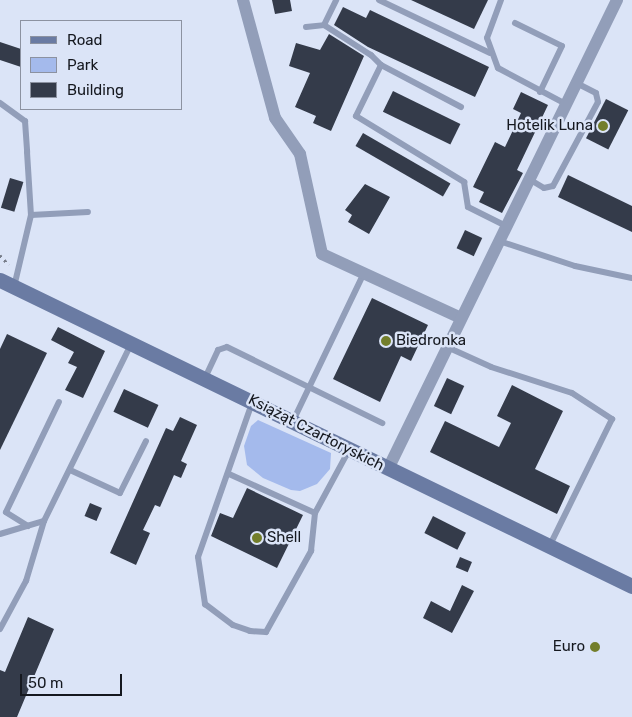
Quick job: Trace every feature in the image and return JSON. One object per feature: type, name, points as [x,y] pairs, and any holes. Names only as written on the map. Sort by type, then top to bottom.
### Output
[{"type":"main road","name":"Książąt Czartoryskich","points":[[0,280],[632,586]]},
{"type":"street","points":[[243,0],[275,118],[300,154],[322,254],[461,318]]},
{"type":"street","points":[[388,469],[617,0]]},
{"type":"lane","points":[[324,25],[336,0]]},
{"type":"lane","points":[[379,0],[490,53]]},
{"type":"lane","points":[[501,0],[487,38],[490,53],[498,68],[540,92],[566,104]]},
{"type":"lane","points":[[515,23],[562,46],[540,92]]},
{"type":"lane","points":[[306,27],[324,25],[371,55],[381,65],[461,106]]},
{"type":"lane","points":[[381,65],[356,116],[464,182],[468,207],[506,226]]},
{"type":"lane","points":[[529,179],[544,188],[553,186],[598,102],[596,93],[576,83]]},
{"type":"lane","points":[[0,103],[25,121],[32,214],[14,286]]},
{"type":"lane","points":[[32,214],[88,212]]},
{"type":"lane","points":[[499,241],[575,266],[632,278]]},
{"type":"lane","points":[[293,422],[308,386],[364,273]]},
{"type":"lane","points":[[0,629],[26,581],[44,521],[132,343]]},
{"type":"lane","points":[[204,379],[218,350],[226,347],[382,423]]},
{"type":"lane","points":[[447,347],[491,366],[572,392],[612,419],[549,546]]},
{"type":"lane","points":[[28,526],[6,512],[59,402]]},
{"type":"lane","points":[[253,402],[198,557],[204,604],[233,625],[250,631],[266,632],[311,551],[315,513],[350,450]]},
{"type":"lane","points":[[70,470],[120,493],[146,441]]},
{"type":"lane","points":[[229,474],[315,513]]},
{"type":"lane","points":[[0,534],[44,521]]},
{"type":"green space","points":[[258,420],[331,453],[330,469],[317,484],[300,491],[291,490],[263,478],[247,465],[244,446],[251,426]]},
{"type":"building","points":[[272,0],[290,0],[292,11],[275,14]]},
{"type":"building","points":[[411,0],[488,0],[474,29]]},
{"type":"building","points":[[343,7],[366,18],[370,10],[489,67],[475,97],[368,47],[334,25]]},
{"type":"building","points":[[329,34],[364,56],[331,131],[313,123],[316,116],[295,107],[310,73],[289,66],[296,43],[320,50]]},
{"type":"building","points":[[0,42],[20,49],[20,67],[0,60]]},
{"type":"building","points":[[393,91],[460,124],[450,145],[383,112]]},
{"type":"building","points":[[521,92],[548,105],[517,170],[523,173],[502,213],[479,202],[484,192],[473,187],[495,142],[505,147],[521,113],[513,109]]},
{"type":"building","points":[[606,99],[628,110],[608,150],[586,138]]},
{"type":"building","points":[[363,133],[450,184],[443,196],[356,146]]},
{"type":"building","points":[[568,175],[632,206],[632,232],[558,197]]},
{"type":"building","points":[[10,178],[23,182],[14,212],[1,208]]},
{"type":"building","points":[[365,184],[390,197],[369,234],[348,222],[352,215],[345,210]]},
{"type":"building","points":[[465,230],[482,238],[474,256],[457,248]]},
{"type":"building","name":"Biedronka","points":[[372,298],[428,325],[411,361],[401,356],[380,402],[333,379]]},
{"type":"building","points":[[58,327],[105,351],[83,398],[65,390],[77,367],[68,363],[74,352],[51,340]]},
{"type":"building","points":[[7,334],[47,353],[0,450],[0,349]]},
{"type":"building","points":[[447,378],[464,386],[451,414],[434,406]]},
{"type":"building","points":[[512,385],[563,411],[535,469],[570,486],[557,514],[430,452],[445,421],[499,447],[511,423],[497,416]]},
{"type":"building","points":[[124,389],[158,405],[148,428],[113,412]]},
{"type":"building","points":[[180,417],[197,425],[181,461],[187,464],[181,478],[174,475],[160,507],[155,505],[143,530],[150,533],[136,565],[110,553],[166,428],[173,431]]},
{"type":"building","points":[[247,488],[303,515],[277,568],[211,536],[220,513],[233,518]]},
{"type":"building","points":[[90,503],[102,508],[96,521],[85,516]]},
{"type":"building","points":[[433,516],[466,533],[457,550],[424,533]]},
{"type":"building","points":[[460,557],[472,562],[468,572],[456,567]]},
{"type":"building","points":[[462,585],[474,591],[452,633],[423,618],[431,601],[450,611]]},
{"type":"building","points":[[28,617],[54,629],[17,717],[0,717],[0,670],[5,672]]},
{"type":"place","name":"Hotelik Luna","points":[[603,126]]},
{"type":"place","name":"Biedronka","points":[[386,341]]},
{"type":"place","name":"Shell","points":[[257,538]]},
{"type":"place","name":"Euro","points":[[595,647]]}]
